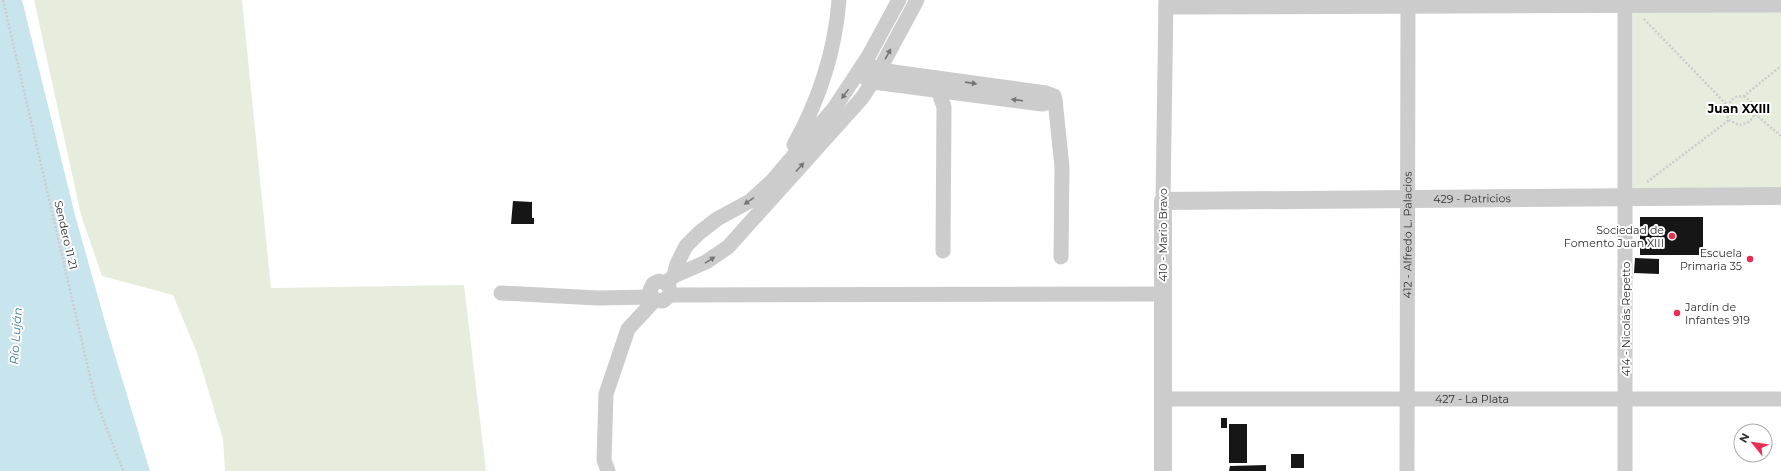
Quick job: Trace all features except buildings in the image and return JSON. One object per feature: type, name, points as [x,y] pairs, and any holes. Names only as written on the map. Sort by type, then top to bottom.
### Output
[{"type":"street","points":[[775,186],[818,96],[828,66],[839,0]]},
{"type":"street","points":[[670,285],[728,248],[835,107],[861,68],[899,0]]},
{"type":"street","points":[[501,293],[597,298],[654,299],[663,301],[677,264],[686,246],[698,233],[718,219],[775,186],[862,98],[876,76],[916,0]]},
{"type":"street","points":[[1166,3],[1627,3],[1781,5]]},
{"type":"street","name":"410 - Mario Bravo","points":[[1163,471],[1163,201],[1166,3]]},
{"type":"street","name":"412 - Alfredo L. Palacios","points":[[1407,471],[1408,3]]},
{"type":"street","name":"414 - Nicolás Repetto","points":[[1626,471],[1627,3]]},
{"type":"street","points":[[861,68],[876,76],[939,84],[1046,93],[1054,96],[1056,100],[1062,167],[1061,257]]},
{"type":"street","points":[[939,84],[944,107],[942,252]]},
{"type":"street","name":"429 - Patricios","points":[[1163,201],[1781,196]]},
{"type":"street","points":[[670,285],[1163,294]]},
{"type":"street","points":[[608,471],[604,460],[606,394],[628,329],[654,299]]},
{"type":"street","name":"427 - La Plata","points":[[1163,398],[1781,399]]},
{"type":"path","name":"Sendero 11 21","points":[[3,0],[95,398],[123,471]]},
{"type":"path","points":[[1627,3],[1727,105]]},
{"type":"path","points":[[1744,96],[1752,101],[1755,107],[1755,114],[1747,123],[1739,125],[1729,120],[1726,111],[1727,105],[1735,97],[1744,96],[1781,66]]},
{"type":"path","points":[[1755,114],[1781,136]]},
{"type":"path","points":[[1644,184],[1729,120]]},
{"type":"green space","points":[[34,0],[242,0],[271,288],[464,285],[486,471],[225,471],[223,439],[197,353],[173,295],[102,276],[81,215]]},
{"type":"green space","points":[[1781,10],[1781,193],[1633,195],[1633,11]]},
{"type":"water","name":"Río Luján","points":[[0,0],[22,0],[75,215],[107,329],[150,471],[0,471]]},
{"type":"place","name":"Sociedad de Fomento Juan XIII","points":[[1672,236]]},
{"type":"place","name":"Escuela Primaria 35","points":[[1750,259]]},
{"type":"place","name":"Jardín de Infantes 919","points":[[1677,313]]},
{"type":"district","name":"Juan XXIII","points":[[1739,109]]}]
